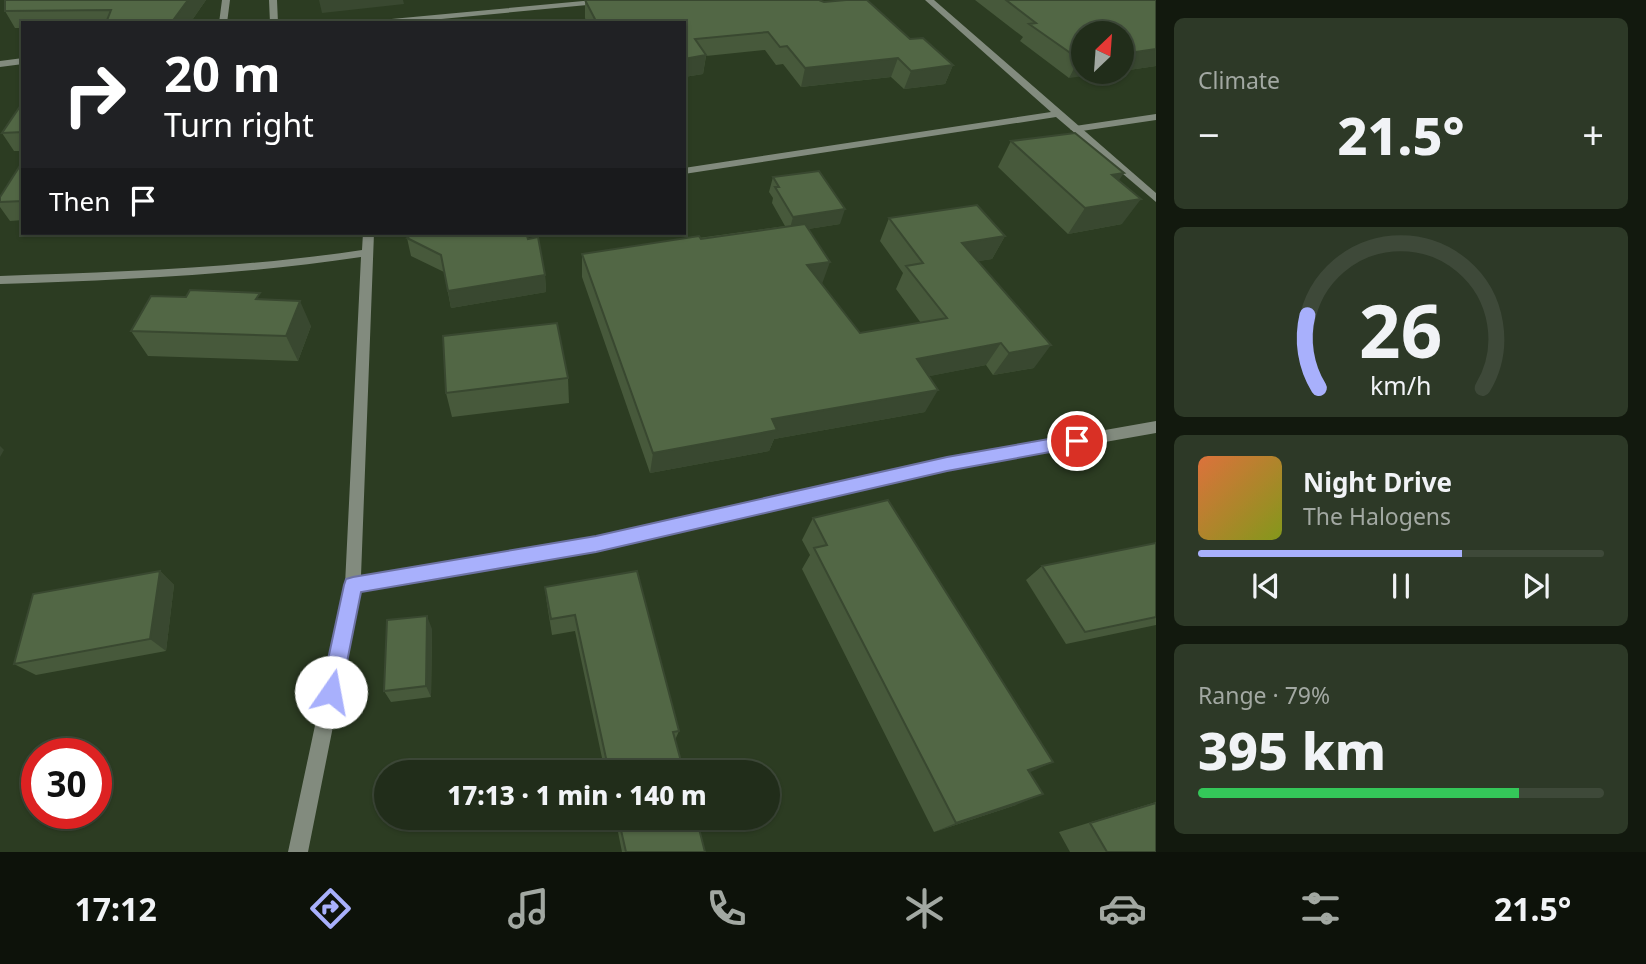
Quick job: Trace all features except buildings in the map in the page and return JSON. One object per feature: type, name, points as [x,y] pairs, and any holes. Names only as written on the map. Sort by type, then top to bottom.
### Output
[{"type":"street","points":[[223,21],[226,0]]},
{"type":"street","points":[[273,0],[274,21]]},
{"type":"street","points":[[390,21],[619,0]]},
{"type":"street","points":[[929,0],[1156,199]]},
{"type":"street","points":[[0,64],[21,61]]},
{"type":"street","points":[[686,171],[1056,114]]},
{"type":"street","points":[[1075,129],[1156,117]]},
{"type":"street","points":[[298,852],[353,585],[368,235]]},
{"type":"street","points":[[0,280],[222,271],[292,265],[366,253]]},
{"type":"street","points":[[353,585],[596,544],[947,464],[1156,427]]},
{"type":"route","points":[[331,692],[353,585],[596,544],[947,464],[1077,441]]}]
